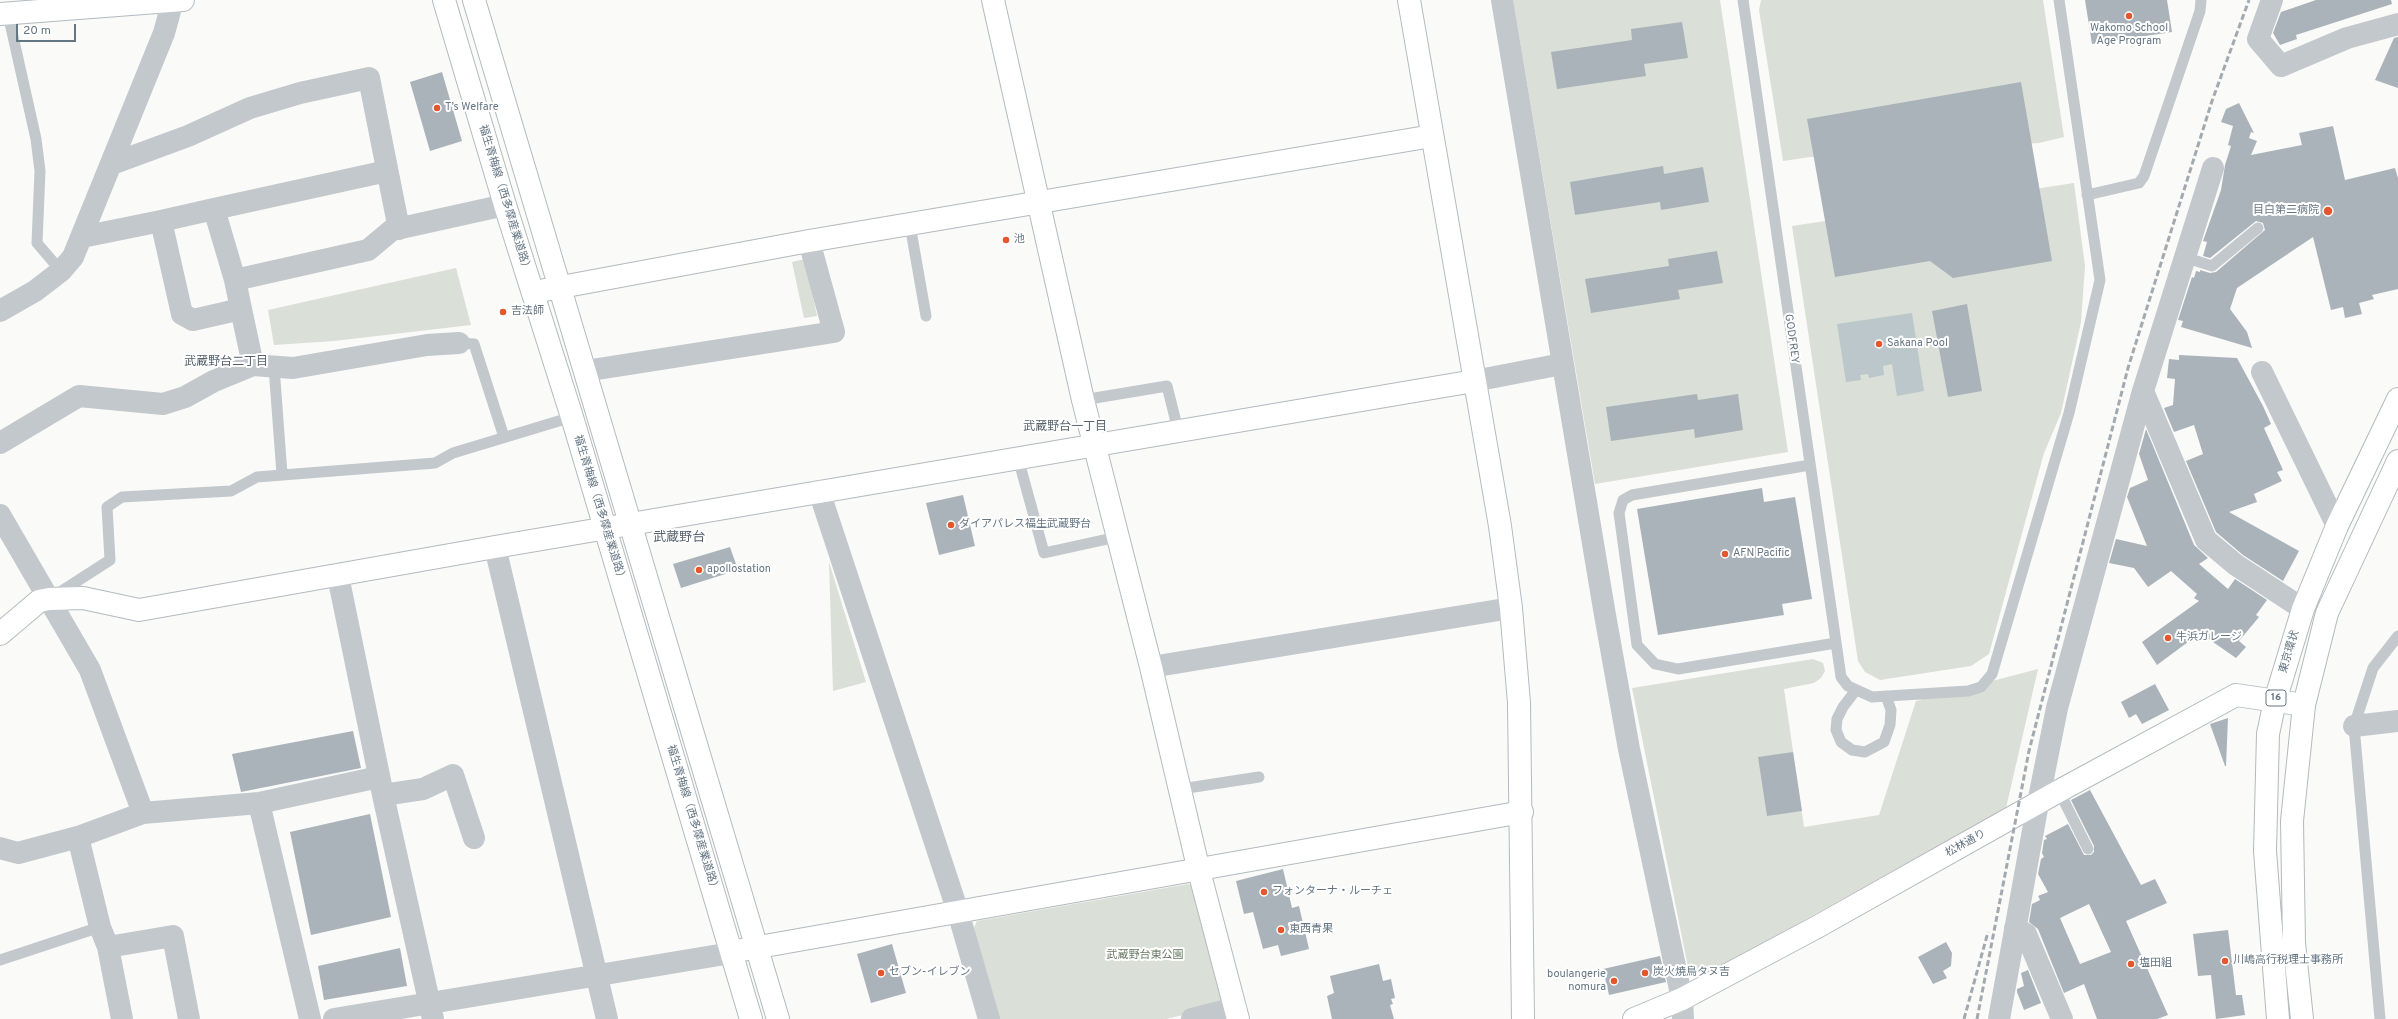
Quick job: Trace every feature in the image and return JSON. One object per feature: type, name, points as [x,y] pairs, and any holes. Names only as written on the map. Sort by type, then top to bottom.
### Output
[{"type":"main road","points":[[4,14],[176,0]]},
{"type":"main road","name":"福生青梅線（西多摩産業道路）","points":[[444,0],[532,293],[572,417],[751,1019]]},
{"type":"main road","points":[[474,0],[778,1019]]},
{"type":"main road","points":[[993,0],[1083,400],[1151,667],[1181,789],[1199,871],[1237,1014]]},
{"type":"main road","points":[[1409,0],[1500,526],[1511,608],[1519,703],[1522,812],[1523,1019]]},
{"type":"main road","points":[[532,293],[559,286],[810,241],[1432,136]]},
{"type":"main road","points":[[0,634],[39,601],[49,599],[83,598],[139,610],[819,491],[1474,381]]},
{"type":"main road","name":"東京環状","points":[[2278,1019],[2265,851],[2268,734],[2275,701],[2303,609],[2337,526],[2398,399]]},
{"type":"main road","points":[[2302,1019],[2294,943],[2292,821],[2304,705],[2327,613],[2398,461]]},
{"type":"main road","name":"松林通り","points":[[1634,1019],[1682,1009],[1817,927],[2059,791],[2236,695],[2304,705]]},
{"type":"main road","points":[[731,953],[757,947],[1199,871],[1522,812]]},
{"type":"street","points":[[0,311],[35,291],[61,271],[73,257],[112,164],[176,0]]},
{"type":"street","points":[[1502,0],[1562,364],[1629,749],[1682,1009]]},
{"type":"street","points":[[2272,0],[2258,39],[2281,66],[2347,38],[2398,24]]},
{"type":"street","points":[[112,164],[188,136],[250,108],[300,93],[369,78],[399,229]]},
{"type":"street","points":[[1999,1019],[2038,803],[2057,708],[2143,391],[2213,168]]},
{"type":"street","points":[[82,237],[387,171]]},
{"type":"street","points":[[235,280],[368,250],[392,230],[505,205]]},
{"type":"street","points":[[214,209],[235,280],[253,365]]},
{"type":"street","points":[[161,221],[182,314],[193,320],[241,309]]},
{"type":"street","points":[[585,371],[834,332],[810,241]]},
{"type":"street","points":[[0,443],[79,396],[163,404],[185,397],[214,381],[253,365],[293,368],[427,345],[459,343]]},
{"type":"street","points":[[1474,381],[1562,364]]},
{"type":"street","points":[[2262,372],[2337,526]]},
{"type":"street","points":[[2143,391],[2206,540],[2236,566],[2303,609]]},
{"type":"street","points":[[819,491],[958,912],[989,1019]]},
{"type":"street","points":[[0,515],[90,670],[143,813]]},
{"type":"street","points":[[495,547],[607,1019]]},
{"type":"street","points":[[338,576],[381,786],[431,1012]]},
{"type":"street","points":[[1151,667],[1511,608]]},
{"type":"street","points":[[2354,726],[2398,721]]},
{"type":"street","points":[[0,848],[18,853],[78,837],[143,813],[259,803],[381,786],[423,789],[453,775],[474,838]]},
{"type":"street","points":[[259,803],[310,1019]]},
{"type":"street","points":[[78,837],[100,927],[108,947],[122,1019]]},
{"type":"street","points":[[2015,928],[2026,934],[2062,1019]]},
{"type":"street","points":[[108,947],[173,936],[188,1019]]},
{"type":"street","points":[[334,1019],[431,1012],[597,977],[731,953]]},
{"type":"street","points":[[1192,1019],[1237,1014]]},
{"type":"lane","name":"GODFREY","points":[[1743,0],[1841,677],[1848,686],[1856,690]]},
{"type":"lane","points":[[1886,696],[1890,710],[1890,726],[1884,742],[1865,752],[1852,750],[1841,742],[1836,730],[1837,719],[1842,707],[1856,690],[1872,697],[1886,696],[1968,691],[1980,688],[1992,674],[2069,413],[2100,280],[2059,0]]},
{"type":"lane","points":[[2087,196],[2139,183],[2144,176],[2200,11],[2201,0]]},
{"type":"lane","points":[[4,14],[36,139],[39,165],[37,243],[61,271]]},
{"type":"lane","points":[[910,225],[926,316]]},
{"type":"lane","points":[[2184,257],[2212,266],[2258,228]]},
{"type":"lane","points":[[459,343],[474,344],[504,437]]},
{"type":"lane","points":[[274,367],[282,474]]},
{"type":"lane","points":[[1083,400],[1167,386],[1178,430]]},
{"type":"lane","points":[[49,599],[110,560],[106,507],[122,497],[230,491],[257,476],[435,463],[453,453],[572,417]]},
{"type":"lane","points":[[1018,458],[1044,553],[1117,537]]},
{"type":"lane","points":[[1810,465],[1632,495],[1623,500],[1619,513],[1637,645],[1655,664],[1678,669],[1836,644]]},
{"type":"lane","points":[[2380,1019],[2354,726],[2373,668],[2398,636]]},
{"type":"lane","points":[[1181,789],[1259,777]]},
{"type":"lane","points":[[2059,791],[2088,849]]},
{"type":"lane","points":[[0,960],[100,927]]},
{"type":"green space","points":[[1513,0],[1720,0],[1788,452],[1595,484]]},
{"type":"green space","points":[[1761,0],[2043,0],[2064,137],[2039,143],[1810,157],[1783,161],[1759,10]]},
{"type":"green space","points":[[2074,183],[2085,266],[2081,322],[2061,413],[2044,453],[1989,654],[1971,666],[1880,680],[1865,672],[1858,661],[1792,226]]},
{"type":"green space","points":[[805,259],[817,316],[804,318],[792,262]]},
{"type":"green space","points":[[456,268],[471,325],[334,341],[274,345],[268,310]]},
{"type":"green space","points":[[829,562],[866,682],[833,691]]},
{"type":"green space","points":[[1813,659],[1823,663],[1825,671],[1821,678],[1814,683],[1784,689],[1804,827],[1879,815],[1916,701],[2038,669],[2006,808],[1700,978],[1689,972],[1632,688]]},
{"type":"green space","name":"武蔵野台東公園","points":[[1188,884],[1193,886],[1225,998],[1221,1006],[1166,1019],[997,1019],[973,930],[977,921]]},
{"type":"shaded area","name":"Sakana Pool","points":[[1912,313],[1924,391],[1897,396],[1892,364],[1883,366],[1884,375],[1869,378],[1868,374],[1860,375],[1861,380],[1846,382],[1837,324]]},
{"type":"building","name":"Wakomo School Age Program","points":[[2085,0],[2167,0],[2172,32],[2092,44]]},
{"type":"building","points":[[2316,0],[2391,0],[2392,4],[2296,35],[2297,39],[2280,45],[2273,33],[2281,12]]},
{"type":"building","points":[[1682,22],[1688,58],[1644,64],[1646,76],[1557,89],[1551,52],[1632,40],[1631,29]]},
{"type":"building","points":[[2398,37],[2398,88],[2375,80],[2394,38]]},
{"type":"building","points":[[442,72],[462,141],[430,151],[410,82]]},
{"type":"building","points":[[2021,82],[2052,261],[1953,278],[1930,261],[1835,277],[1807,119]]},
{"type":"building","points":[[2239,103],[2254,133],[2251,132],[2249,138],[2257,141],[2251,155],[2302,145],[2299,133],[2333,126],[2345,180],[2395,168],[2398,178],[2398,289],[2372,295],[2374,299],[2359,303],[2362,314],[2345,318],[2343,307],[2331,310],[2313,237],[2237,288],[2230,309],[2247,332],[2252,348],[2181,327],[2183,321],[2178,320],[2192,277],[2194,278],[2196,271],[2200,272],[2200,270],[2210,273],[2216,272],[2265,230],[2263,223],[2256,221],[2210,258],[2203,256],[2207,242],[2203,241],[2221,190],[2225,165],[2231,146],[2228,145],[2233,126],[2221,122],[2226,109]]},
{"type":"building","points":[[1663,166],[1664,174],[1703,167],[1709,202],[1661,210],[1660,202],[1575,215],[1570,182]]},
{"type":"building","points":[[1717,251],[1723,283],[1678,290],[1680,299],[1591,313],[1585,279],[1669,266],[1668,259]]},
{"type":"building","points":[[1967,304],[1982,391],[1948,397],[1932,311]]},
{"type":"building","points":[[2179,355],[2237,358],[2263,406],[2271,424],[2264,428],[2283,470],[2277,472],[2282,481],[2254,494],[2257,502],[2229,512],[2299,551],[2283,581],[2243,555],[2216,532],[2186,461],[2203,454],[2194,425],[2174,432],[2164,408],[2173,405],[2175,379],[2167,378],[2169,359],[2179,360]]},
{"type":"building","points":[[1697,394],[1698,400],[1738,394],[1743,430],[1695,438],[1694,429],[1611,441],[1606,407]]},
{"type":"building","points":[[2146,429],[2194,545],[2208,558],[2199,564],[2228,589],[2235,579],[2267,600],[2256,615],[2259,617],[2239,641],[2246,647],[2236,658],[2200,633],[2157,665],[2142,642],[2199,601],[2194,598],[2197,594],[2171,571],[2148,587],[2134,568],[2109,563],[2116,539],[2147,546],[2127,497],[2130,488],[2148,480],[2139,454]]},
{"type":"building","name":"AFN Pacific","points":[[1762,488],[1764,502],[1795,497],[1812,599],[1782,604],[1784,615],[1658,635],[1637,509]]},
{"type":"building","name":"ダイアパレス福生武蔵野台","points":[[963,495],[975,546],[939,555],[926,503]]},
{"type":"building","points":[[730,547],[738,570],[681,588],[673,564]]},
{"type":"building","points":[[2155,684],[2169,710],[2142,724],[2136,714],[2129,718],[2121,702]]},
{"type":"building","points":[[2228,718],[2226,766],[2225,766],[2210,724]]},
{"type":"building","points":[[353,731],[361,768],[241,792],[232,754]]},
{"type":"building","points":[[1793,752],[1802,811],[1767,816],[1758,757]]},
{"type":"building","points":[[2090,790],[2141,885],[2155,879],[2167,903],[2126,921],[2168,1015],[2157,1019],[2097,1019],[2084,984],[2064,993],[2038,929],[2029,922],[2032,904],[2040,900],[2038,896],[2048,892],[2038,874],[2041,859],[2044,857],[2042,853],[2044,840],[2047,839],[2045,836],[2068,824],[2084,855],[2091,855],[2094,852],[2094,846],[2071,800]],"holes":[[[2089,904],[2111,952],[2080,964],[2060,918]]]},
{"type":"building","points":[[370,814],[391,917],[311,935],[290,832]]},
{"type":"building","points":[[1283,869],[1292,908],[1299,906],[1309,949],[1281,956],[1278,945],[1263,949],[1253,912],[1244,914],[1236,881]]},
{"type":"building","points":[[2228,930],[2236,995],[2242,995],[2245,1015],[2216,1019],[2211,975],[2198,976],[2193,934]]},
{"type":"building","points":[[1946,942],[1952,953],[1951,966],[1943,971],[1947,978],[1933,984],[1918,957]]},
{"type":"building","name":"セブン-イレブン","points":[[892,944],[906,993],[871,1003],[857,954]]},
{"type":"building","points":[[400,948],[407,986],[324,1000],[318,966]]},
{"type":"building","points":[[1660,956],[1666,982],[1609,995],[1603,969]]},
{"type":"building","points":[[1379,964],[1383,981],[1391,979],[1395,998],[1391,999],[1393,1004],[1390,1005],[1394,1019],[1332,1019],[1327,996],[1334,993],[1330,976]]},
{"type":"building","points":[[2028,970],[2041,1003],[2024,1010],[2017,989],[2024,986],[2021,973]]},
{"type":"railway","points":[[1977,1019],[2029,751],[2128,368],[2212,101],[2249,0]]},
{"type":"railway","points":[[1964,1019],[1988,932]]},
{"type":"place","name":"Wakomo School Age Program","points":[[2129,16]]},
{"type":"place","name":"T’s Welfare","points":[[437,108]]},
{"type":"place","name":"目白第二病院","points":[[2328,211]]},
{"type":"place","name":"池","points":[[1006,240]]},
{"type":"place","name":"吉法師","points":[[503,312]]},
{"type":"place","name":"Sakana Pool","points":[[1879,344]]},
{"type":"place","name":"ダイアパレス福生武蔵野台","points":[[951,525]]},
{"type":"place","name":"AFN Pacific","points":[[1725,554]]},
{"type":"place","name":"apollostation","points":[[699,570]]},
{"type":"place","name":"牛浜ガレージ","points":[[2168,638]]},
{"type":"place","name":"フォンターナ・ルーチェ","points":[[1264,892]]},
{"type":"place","name":"東西青果","points":[[1281,930]]},
{"type":"place","name":"川嶋高行税理士事務所","points":[[2225,961]]},
{"type":"place","name":"塩田組","points":[[2131,964]]},
{"type":"place","name":"セブン-イレブン","points":[[881,973]]},
{"type":"place","name":"炭火焼鳥タヌ吉","points":[[1645,973]]},
{"type":"place","name":"boulangerie nomura","points":[[1614,981]]},
{"type":"district","name":"武蔵野台二丁目","points":[[226,363]]},
{"type":"district","name":"武蔵野台一丁目","points":[[1065,428]]},
{"type":"district","name":"武蔵野台","points":[[679,538]]}]
